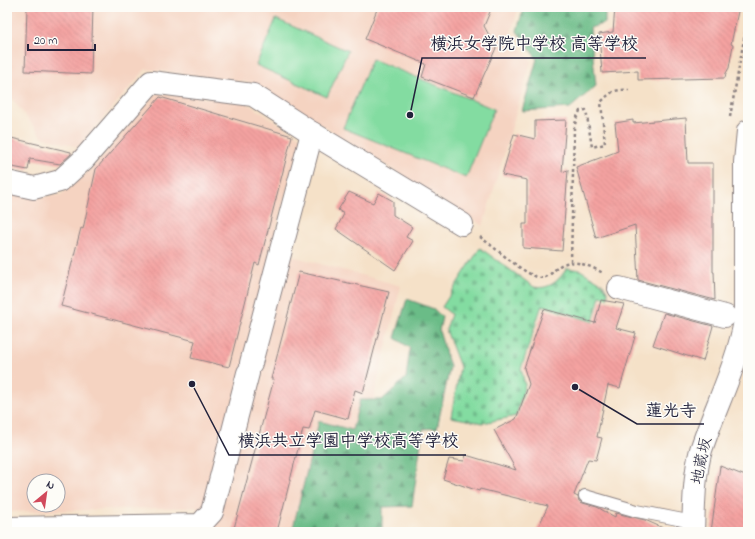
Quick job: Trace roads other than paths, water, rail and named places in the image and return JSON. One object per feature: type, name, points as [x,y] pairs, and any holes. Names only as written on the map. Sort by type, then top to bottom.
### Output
[{"type":"street","points":[[7,182],[34,188],[60,181],[83,160],[151,82],[253,95],[312,133],[462,224]]},
{"type":"street","name":"地蔵坂","points":[[693,527],[696,486],[701,452],[734,363],[742,339],[745,321],[745,162],[748,132]]},
{"type":"street","points":[[7,528],[202,528],[212,512],[312,133]]},
{"type":"street","points":[[619,288],[724,316]]},
{"type":"lane","points":[[585,496],[693,527]]},
{"type":"place","name":"横浜女学院中学校 高等学校","points":[[410,115]]},
{"type":"place","name":"横浜共立学園中学校高等学校","points":[[192,384]]},
{"type":"place","name":"蓮光寺","points":[[575,387]]}]
